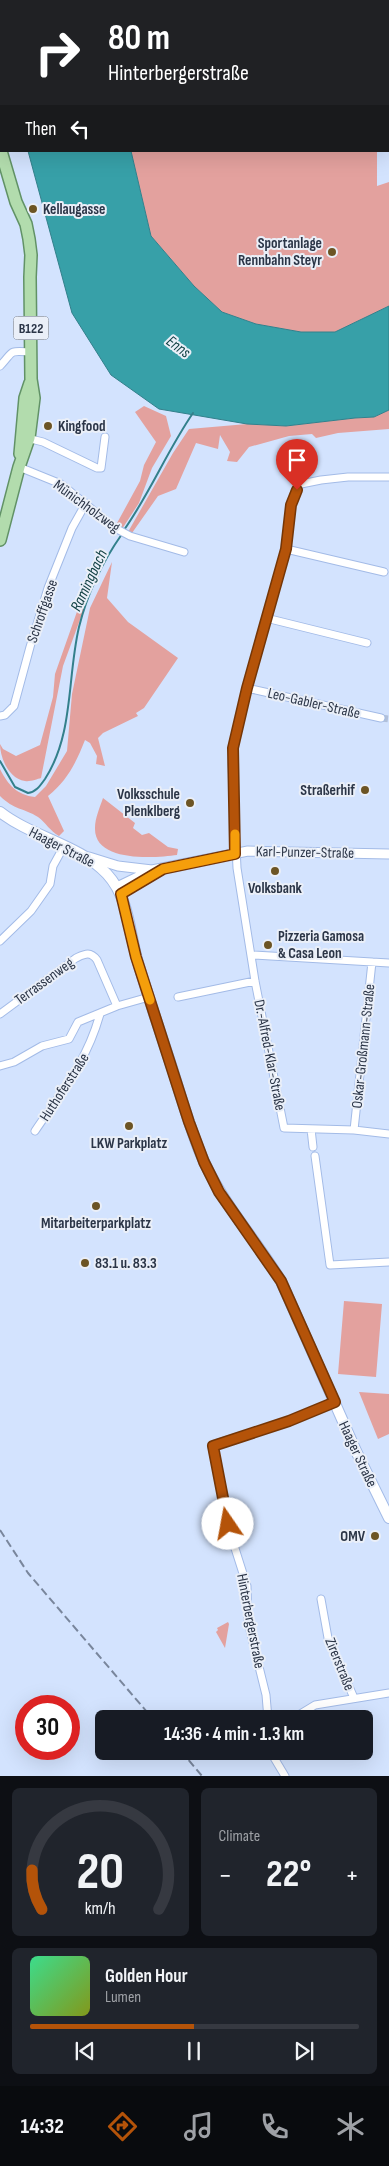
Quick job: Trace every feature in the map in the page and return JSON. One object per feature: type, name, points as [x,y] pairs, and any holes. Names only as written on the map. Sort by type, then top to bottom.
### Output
[{"type":"main road","name":"B122","points":[[0,540],[25,437],[25,398],[31,379],[31,255],[29,239],[26,224],[4,175],[1,152]]},
{"type":"main road","name":"Haager Straße","points":[[0,812],[28,830],[64,846],[99,866],[119,890],[136,957],[192,1130],[210,1175],[229,1208],[281,1281],[372,1485],[389,1518]]},
{"type":"street","points":[[0,366],[9,353],[13,351],[31,352]]},
{"type":"street","points":[[25,437],[101,468],[105,437]]},
{"type":"street","name":"Münichholzweg","points":[[19,467],[61,484],[115,528],[130,536],[184,552]]},
{"type":"street","name":"Leo-Gabler-Straße","points":[[235,854],[233,748],[247,688],[286,549],[291,505],[295,491],[301,484],[348,477],[389,477]]},
{"type":"street","name":"Schroffgasse","points":[[0,716],[6,715],[14,706],[48,588],[72,528],[86,503]]},
{"type":"street","points":[[286,549],[384,572]]},
{"type":"street","points":[[266,618],[367,643]]},
{"type":"street","name":"Leo-Gabler-Straße","points":[[247,688],[381,718]]},
{"type":"street","points":[[0,941],[31,911],[50,884],[53,866],[64,846]]},
{"type":"street","name":"Karl-Punzer-Straße","points":[[81,855],[118,866],[152,870],[260,851],[389,854]]},
{"type":"street","name":"Dr.-Alfred-Klar-Straße","points":[[235,854],[255,981],[284,1128],[311,1129]]},
{"type":"street","name":"Karl-Punzer-Straße","points":[[119,890],[163,869]]},
{"type":"street","name":"Karl-Punzer-Straße","points":[[119,890],[152,870]]},
{"type":"street","name":"Terrassenweg","points":[[0,1014],[76,958],[86,953],[92,955],[97,960],[117,1006]]},
{"type":"street","points":[[252,955],[389,963]]},
{"type":"street","name":"Oskar-Großmann-Straße","points":[[354,1130],[372,962]]},
{"type":"street","name":"Dr.-Alfred-Klar-Straße","points":[[178,997],[255,981]]},
{"type":"street","name":"Huthoferstraße","points":[[0,1066],[14,1062],[42,1046],[68,1039],[78,1022],[117,1006],[149,997]]},
{"type":"street","name":"Huthoferstraße","points":[[35,1131],[82,1063],[93,1039],[100,1014]]},
{"type":"street","points":[[313,1147],[311,1129],[354,1130],[389,1134]]},
{"type":"street","points":[[315,1156],[330,1265],[389,1262]]},
{"type":"street","name":"Hinterbergerstraße","points":[[267,1710],[266,1695],[248,1622],[246,1586],[232,1539],[212,1448],[214,1444],[289,1421],[335,1402]]},
{"type":"street","name":"Zirerstraße","points":[[321,1599],[328,1638],[354,1698]]},
{"type":"street","name":"Zirerstraße","points":[[307,1710],[315,1705],[389,1693]]},
{"type":"street","points":[[275,1760],[285,1776]]},
{"type":"shaded area","points":[[131,152],[377,152],[377,186],[389,182],[389,306],[335,332],[301,332],[256,324],[222,312],[194,286],[151,236]]},
{"type":"shaded area","points":[[144,406],[166,416],[171,436],[152,468],[139,503],[122,529],[116,525],[140,481],[144,465],[156,442],[135,412]]},
{"type":"shaded area","points":[[389,410],[389,429],[338,433],[316,438],[312,434],[289,436],[249,447],[237,462],[227,461],[230,452],[220,435],[218,449],[196,443],[176,489],[158,496],[132,533],[128,532],[173,453],[189,429],[247,424],[287,426],[374,417]]},
{"type":"shaded area","points":[[112,562],[107,598],[128,622],[178,658],[144,708],[136,713],[138,716],[103,733],[98,738],[105,766],[96,764],[97,756],[90,743],[85,740],[70,771],[61,784],[48,796],[64,831],[59,836],[38,817],[10,804],[0,796],[0,769],[6,780],[14,788],[23,794],[35,797],[46,786],[67,751],[72,694],[90,608]]},
{"type":"shaded area","points":[[99,568],[63,666],[41,778],[29,781],[19,779],[6,767],[0,750],[0,744],[3,749],[16,756],[40,745],[53,697],[55,674],[92,569]]},
{"type":"shaded area","points":[[103,798],[135,823],[133,828],[142,835],[149,833],[168,847],[178,849],[177,855],[155,857],[127,856],[115,853],[104,847],[97,839],[95,828]]},
{"type":"shaded area","points":[[344,1301],[382,1304],[376,1377],[338,1374]]},
{"type":"shaded area","points":[[359,1392],[389,1394],[389,1434],[378,1439]]},
{"type":"shaded area","points":[[228,1622],[225,1648],[216,1632],[217,1628]]},
{"type":"water","name":"Enns","points":[[28,152],[131,152],[151,236],[194,286],[222,312],[256,324],[301,332],[335,332],[389,306],[389,410],[374,417],[286,426],[247,424],[159,409],[111,375],[72,313]]},
{"type":"waterway","name":"Ramingbach","points":[[124,530],[193,413]]},
{"type":"waterway","name":"Ramingbach","points":[[0,761],[15,787],[28,793],[36,790],[45,779],[61,743],[75,646],[82,615],[96,579],[108,555],[122,534]]},
{"type":"tunnel","points":[[381,718],[389,719]]},
{"type":"railway","points":[[0,1530],[28,1573],[145,1710]]},
{"type":"railway","points":[[189,1760],[202,1776]]},
{"type":"slow traffic","points":[[150,1000],[136,957],[121,894],[163,869],[235,854],[235,834]]},
{"type":"place","name":"Kellaugasse","points":[[33,209]]},
{"type":"place","name":"Sportanlage Rennbahn Steyr","points":[[332,252]]},
{"type":"place","name":"Kingfood","points":[[48,426]]},
{"type":"place","name":"Straßerhif","points":[[365,790]]},
{"type":"place","name":"Volksschule Plenklberg","points":[[190,803]]},
{"type":"place","name":"Volksbank","points":[[275,871]]},
{"type":"place","name":"Pizzeria Gamosa & Casa Leon","points":[[268,945]]},
{"type":"place","name":"LKW Parkplatz","points":[[129,1126]]},
{"type":"place","name":"Mitarbeiterparkplatz","points":[[96,1206]]},
{"type":"place","name":"83.1 u. 83.3","points":[[85,1263]]},
{"type":"place","name":"OMV","points":[[375,1536]]},
{"type":"route","points":[[228,1524],[212,1448],[214,1444],[289,1421],[335,1402],[281,1281],[219,1192],[198,1148],[136,957],[121,894],[163,869],[235,854],[233,748],[247,688],[286,549],[291,505],[297,490]]}]
